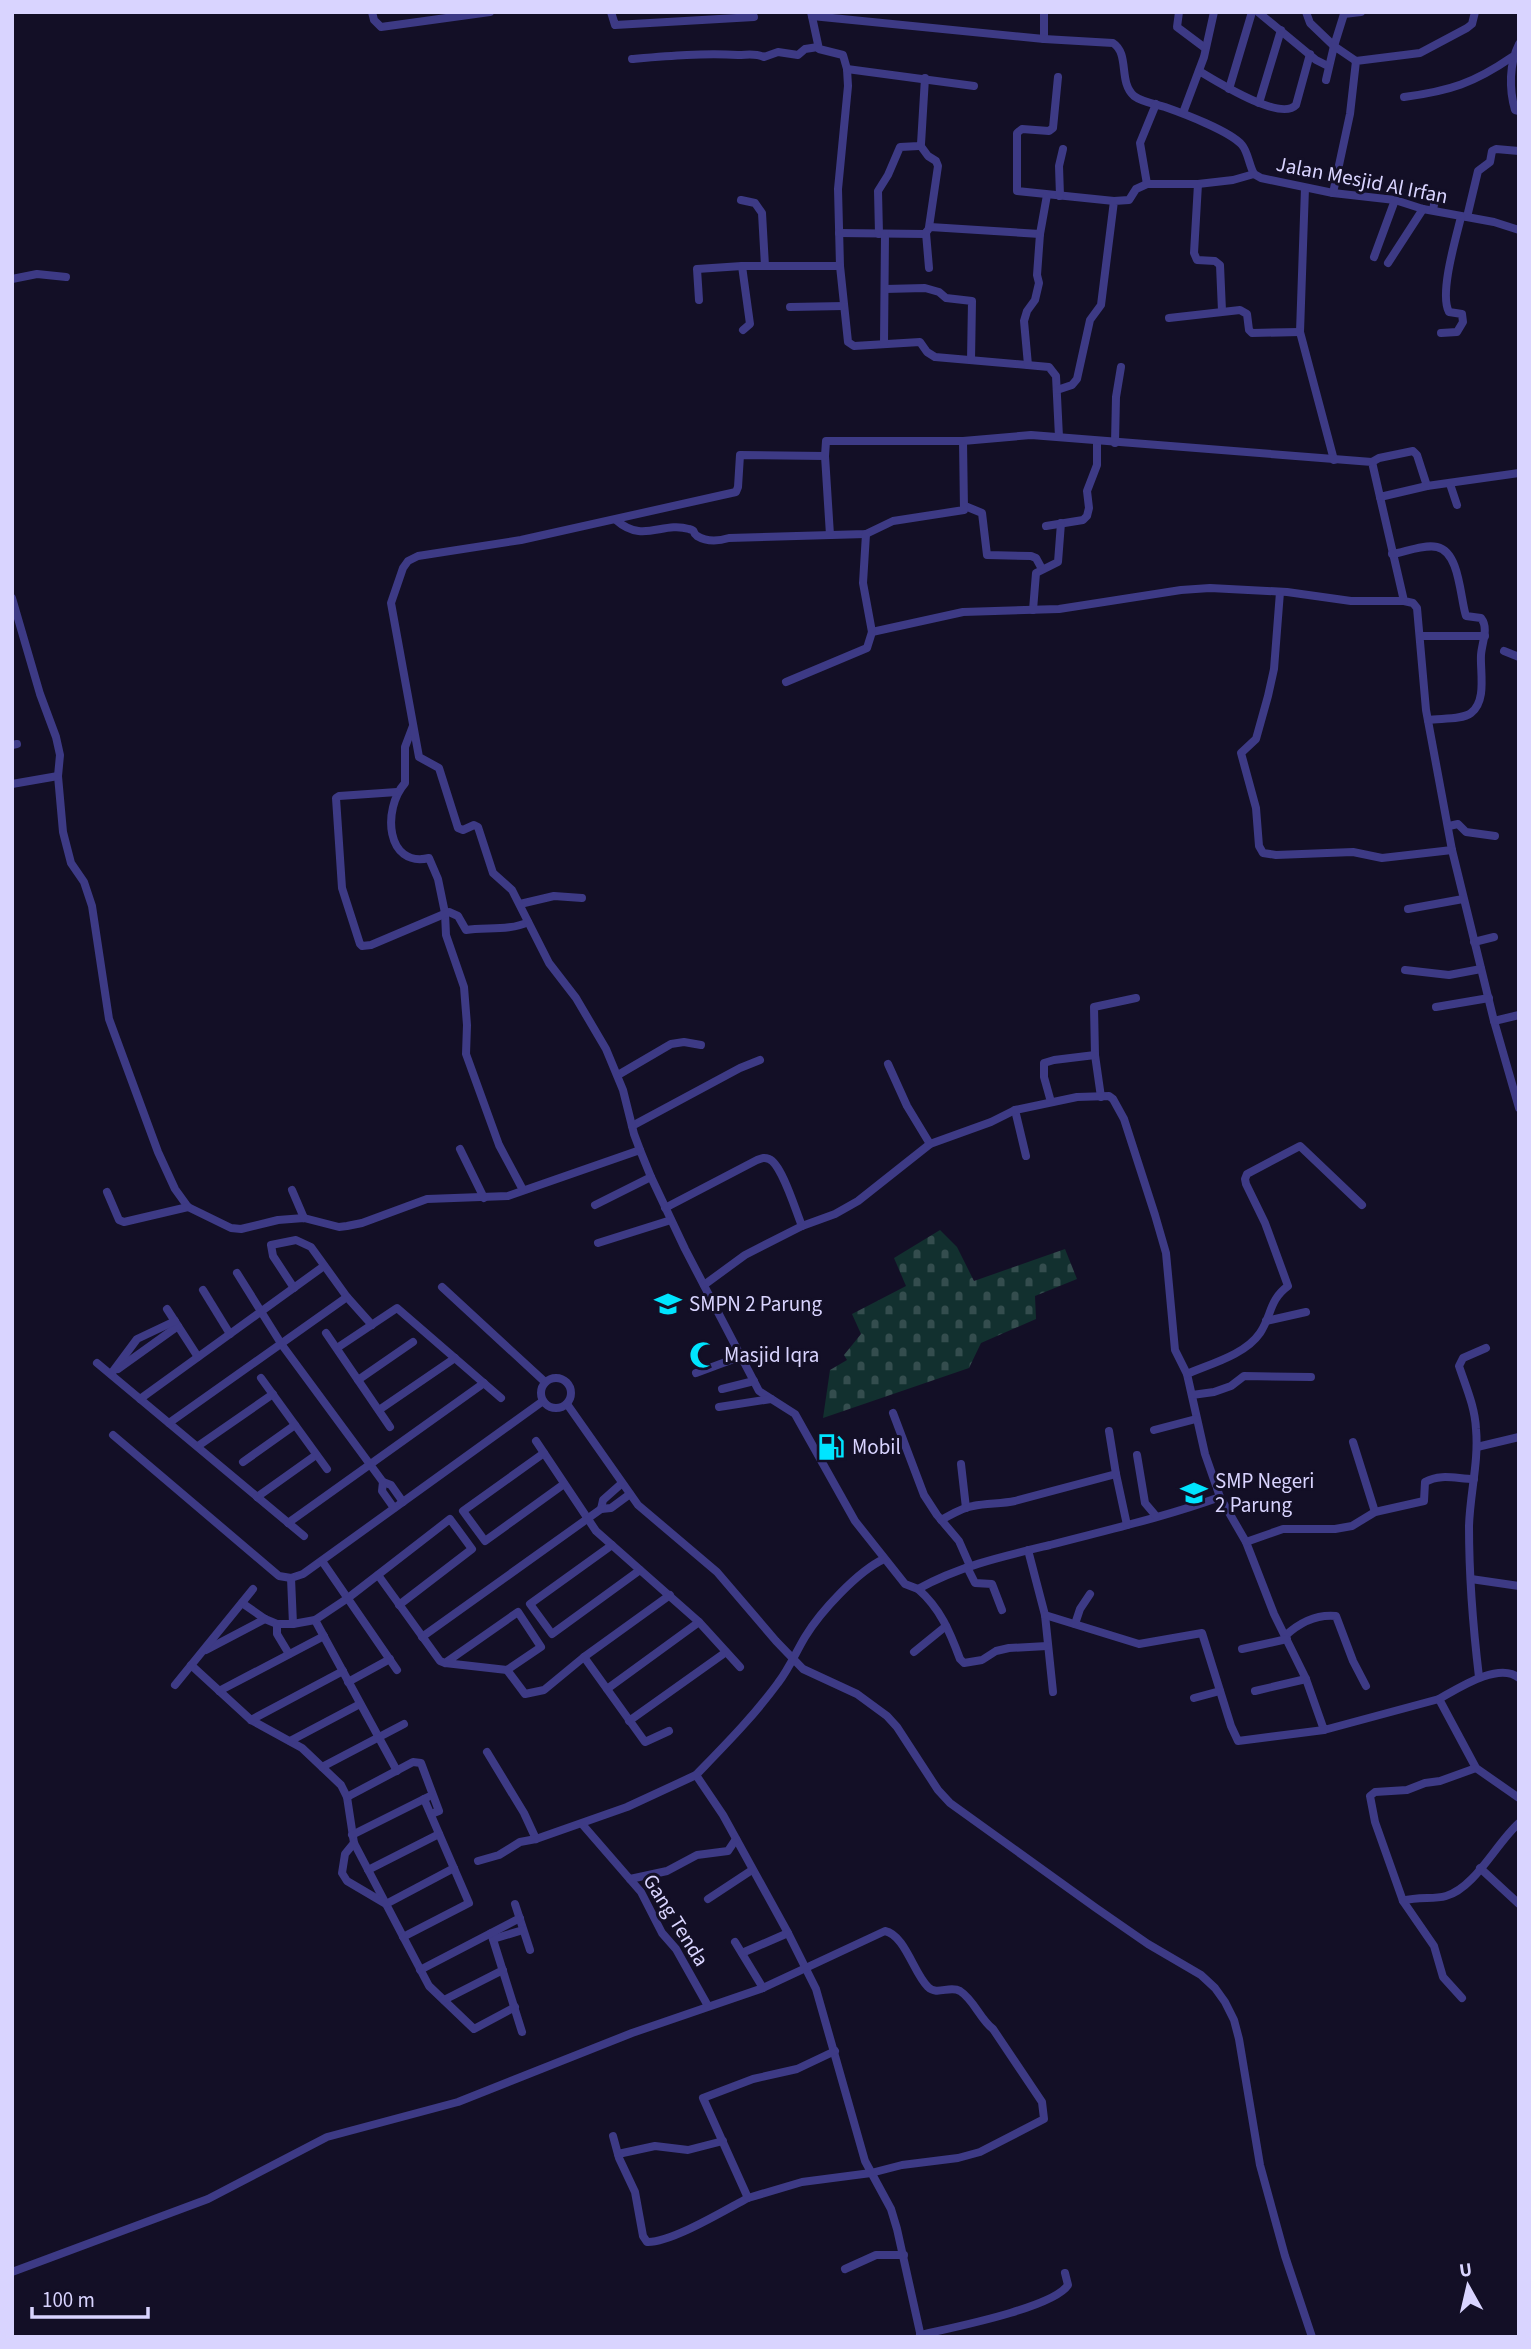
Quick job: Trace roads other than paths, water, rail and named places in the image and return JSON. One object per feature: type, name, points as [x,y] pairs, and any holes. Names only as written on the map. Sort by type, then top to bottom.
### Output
[{"type":"street","points":[[372,12],[374,20],[381,27],[490,12]]},
{"type":"street","points":[[611,12],[615,25],[754,17]]},
{"type":"street","points":[[1044,12],[1044,39],[812,14],[818,47],[820,50],[843,55],[847,69],[848,86],[838,189],[840,265],[848,342],[854,346],[920,342],[935,358],[1049,366],[1056,376],[1059,437]]},
{"type":"street","points":[[1179,12],[1177,27],[1205,48]]},
{"type":"street","points":[[1183,113],[1199,71],[1214,12]]},
{"type":"street","points":[[1229,89],[1252,12]]},
{"type":"street","points":[[1258,12],[1328,66]]},
{"type":"street","points":[[1306,12],[1310,23],[1334,46],[1356,61],[1420,53],[1467,28],[1472,24],[1475,12]]},
{"type":"street","points":[[1333,12],[1361,12]]},
{"type":"street","points":[[1326,79],[1344,14]]},
{"type":"street","points":[[1259,103],[1281,30]]},
{"type":"street","name":"Jalan Mesjid Al Irfan","points":[[1044,39],[1113,43],[1122,53],[1127,85],[1131,93],[1138,99],[1183,113],[1237,140],[1245,148],[1254,174],[1261,178],[1334,193],[1395,200],[1423,209],[1519,230]]},
{"type":"street","points":[[1404,97],[1451,90],[1486,75],[1512,57],[1519,44]]},
{"type":"street","points":[[632,59],[696,53],[755,53],[764,57],[778,52],[798,55],[805,48],[818,47]]},
{"type":"street","points":[[1199,71],[1229,89],[1282,110],[1294,108],[1310,54]]},
{"type":"street","points":[[1512,57],[1517,111]]},
{"type":"street","points":[[1334,193],[1350,114],[1356,61]]},
{"type":"street","points":[[847,69],[974,86]]},
{"type":"street","points":[[1058,76],[1053,128],[1049,131],[1022,129],[1017,133],[1017,191],[1114,201],[1129,200],[1136,189],[1147,184],[1198,184],[1233,180],[1254,174]]},
{"type":"street","points":[[926,78],[920,145],[938,166],[928,230],[929,268]]},
{"type":"street","points":[[1147,184],[1140,143],[1156,104]]},
{"type":"street","points":[[884,344],[885,289],[878,191],[900,147],[920,145]]},
{"type":"street","points":[[1060,195],[1059,166],[1063,149]]},
{"type":"street","points":[[1441,333],[1457,332],[1463,322],[1462,314],[1449,312],[1446,300],[1451,255],[1478,171],[1490,162],[1492,151],[1496,149],[1519,151]]},
{"type":"street","points":[[1198,184],[1194,253],[1198,260],[1215,261],[1220,265],[1222,311]]},
{"type":"street","points":[[1305,188],[1300,331],[1334,460]]},
{"type":"street","points":[[1028,365],[1024,321],[1038,291],[1040,234],[1047,195]]},
{"type":"street","points":[[1433,210],[1435,199]]},
{"type":"street","points":[[741,200],[755,203],[762,213],[765,266]]},
{"type":"street","points":[[1374,257],[1395,200]]},
{"type":"street","points":[[1056,390],[1072,385],[1077,379],[1090,320],[1101,305],[1114,201]]},
{"type":"street","points":[[1388,263],[1423,209]]},
{"type":"street","points":[[839,233],[882,234],[928,230],[1040,234]]},
{"type":"street","points":[[699,300],[697,269],[840,265]]},
{"type":"street","points":[[742,266],[750,324],[743,330]]},
{"type":"street","points":[[12,279],[37,274],[66,278]]},
{"type":"street","points":[[885,289],[925,288],[939,292],[946,298],[972,301],[971,360]]},
{"type":"street","points":[[790,307],[844,306]]},
{"type":"street","points":[[1169,318],[1244,311],[1252,333],[1300,331]]},
{"type":"street","points":[[1115,443],[1116,397],[1121,367]]},
{"type":"street","points":[[830,535],[826,441],[964,441],[1031,435],[1372,462],[1413,451],[1417,455],[1427,486]]},
{"type":"street","points":[[616,520],[631,531],[689,529],[698,536],[717,541],[729,538],[866,534],[893,521],[960,512],[965,506],[964,441]]},
{"type":"street","points":[[1046,526],[1083,520],[1087,516],[1087,491],[1097,465],[1097,441]]},
{"type":"street","points":[[825,456],[740,455],[736,492],[484,547],[418,556],[408,561],[399,577],[391,603],[419,757],[439,768],[457,827],[463,830],[472,825],[478,827],[493,873],[512,890],[549,963],[582,1008],[606,1049],[618,1075],[650,1177],[759,1391],[795,1414],[855,1521],[905,1584],[918,1589],[931,1600],[964,1663],[982,1660],[996,1651],[1009,1648],[1047,1646]]},
{"type":"street","points":[[1372,462],[1404,601]]},
{"type":"street","points":[[1380,497],[1427,486],[1519,474]]},
{"type":"street","points":[[1450,484],[1457,505]]},
{"type":"street","points":[[965,506],[982,513],[987,555],[1031,556],[1036,558],[1042,569]]},
{"type":"street","points":[[1033,610],[1037,571],[1055,565],[1060,559],[1061,523]]},
{"type":"street","points":[[786,682],[863,650],[872,639],[863,583],[866,534]]},
{"type":"street","points":[[1392,554],[1435,546],[1451,556],[1466,616],[1483,619],[1485,636],[1481,650],[1479,700],[1475,709],[1469,715],[1428,720]]},
{"type":"street","points":[[872,632],[963,612],[1033,610],[1106,603],[1209,588],[1280,592],[1351,601],[1413,603],[1417,608],[1428,720],[1452,850],[1494,1021],[1519,1108]]},
{"type":"street","points":[[1280,592],[1274,669],[1265,708],[1256,739],[1241,753],[1256,808],[1259,846],[1263,853],[1276,855],[1353,852],[1382,858],[1452,850]]},
{"type":"street","points":[[12,598],[40,694],[56,737],[60,755],[58,776],[67,851],[71,863],[84,882],[92,906],[110,1019],[158,1152],[175,1189],[188,1207],[231,1228],[240,1229],[278,1220],[304,1218],[338,1227],[347,1226],[427,1199],[508,1196],[640,1150]]},
{"type":"street","points":[[1420,636],[1485,636]]},
{"type":"street","points":[[1504,651],[1519,657]]},
{"type":"street","points":[[414,725],[405,747],[405,783],[397,792],[389,816],[392,839],[408,858],[417,861],[429,858],[438,879],[445,913],[446,935],[464,986],[466,1054],[499,1145],[523,1190]]},
{"type":"street","points":[[12,784],[58,776]]},
{"type":"street","points":[[397,792],[335,798],[342,888],[362,946],[371,945],[445,913],[453,912],[458,916],[466,930],[514,927],[528,922]]},
{"type":"street","points":[[1449,826],[1458,824],[1466,832],[1495,836]]},
{"type":"street","points":[[520,904],[554,896],[582,898]]},
{"type":"street","points":[[1408,909],[1463,899]]},
{"type":"street","points":[[1474,942],[1494,937]]},
{"type":"street","points":[[1405,970],[1449,975],[1481,969]]},
{"type":"street","points":[[1101,1097],[1095,1055],[1094,1007],[1136,998]]},
{"type":"street","points":[[1436,1007],[1489,998]]},
{"type":"street","points":[[1494,1021],[1519,1015]]},
{"type":"street","points":[[618,1075],[671,1044],[684,1042],[701,1045]]},
{"type":"street","points":[[1051,1102],[1044,1077],[1044,1063],[1095,1055]]},
{"type":"street","points":[[632,1126],[760,1060]]},
{"type":"street","points":[[888,1063],[907,1106],[930,1144]]},
{"type":"street","points":[[704,1285],[746,1255],[858,1201],[930,1144],[1016,1110],[1051,1102],[1109,1096],[1124,1119],[1146,1182],[1166,1253],[1175,1350],[1187,1374],[1196,1419],[1220,1497],[1245,1542],[1306,1679],[1324,1730]]},
{"type":"street","points":[[1016,1110],[1026,1156]]},
{"type":"street","points":[[1187,1374],[1239,1351],[1258,1336],[1276,1295],[1288,1286],[1265,1223],[1246,1184],[1247,1174],[1300,1146],[1362,1205]]},
{"type":"street","points":[[460,1149],[484,1198]]},
{"type":"street","points":[[665,1208],[757,1160],[768,1158],[781,1174],[802,1226]]},
{"type":"street","points":[[595,1205],[650,1177]]},
{"type":"street","points":[[292,1190],[304,1218]]},
{"type":"street","points":[[107,1192],[119,1220],[124,1222],[188,1207]]},
{"type":"street","points":[[598,1243],[671,1220]]},
{"type":"street","points":[[294,1288],[273,1256],[271,1245],[296,1240],[311,1247],[347,1297],[372,1325]]},
{"type":"street","points":[[140,1399],[324,1266]]},
{"type":"street","points":[[237,1273],[282,1345],[383,1482],[391,1485],[403,1502]]},
{"type":"street","points":[[442,1287],[545,1382]]},
{"type":"street","points":[[202,1290],[230,1334]]},
{"type":"street","points":[[169,1423],[347,1297]]},
{"type":"street","points":[[337,1348],[397,1308],[501,1398]]},
{"type":"street","points":[[167,1309],[198,1357]]},
{"type":"street","points":[[1266,1321],[1306,1312]]},
{"type":"street","points":[[111,1374],[177,1324]]},
{"type":"street","points":[[111,1374],[137,1339],[177,1324]]},
{"type":"street","points":[[326,1334],[390,1427]]},
{"type":"street","points":[[358,1380],[413,1342]]},
{"type":"street","points":[[1479,1677],[1469,1518],[1477,1447],[1474,1413],[1459,1366],[1463,1358],[1486,1348]]},
{"type":"street","points":[[379,1410],[455,1358]]},
{"type":"street","points":[[696,1373],[731,1360],[743,1360]]},
{"type":"street","points":[[97,1363],[304,1536]]},
{"type":"street","points":[[1192,1395],[1231,1386],[1244,1376],[1311,1377]]},
{"type":"street","points":[[261,1378],[327,1469]]},
{"type":"street","points":[[558,1378],[570,1385],[571,1398],[567,1404],[554,1409],[543,1401],[541,1388],[545,1382],[558,1378]]},
{"type":"street","points":[[722,1389],[754,1381]]},
{"type":"street","points":[[288,1523],[484,1383]]},
{"type":"street","points":[[198,1446],[273,1394]]},
{"type":"street","points":[[719,1407],[772,1399]]},
{"type":"street","points":[[113,1435],[279,1576],[291,1578],[303,1574],[322,1561],[543,1401]]},
{"type":"street","points":[[567,1404],[621,1484],[657,1523],[718,1572],[792,1660],[814,1675],[857,1694],[887,1716],[950,1803],[1148,1944],[1184,1963],[1215,1988],[1234,2020],[1260,2165],[1285,2256],[1312,2337]]},
{"type":"street","points":[[893,1413],[924,1494],[959,1541],[975,1583],[992,1584],[1002,1610]]},
{"type":"street","points":[[1154,1430],[1196,1419]]},
{"type":"street","points":[[243,1462],[295,1425]]},
{"type":"street","points":[[1109,1431],[1127,1525]]},
{"type":"street","points":[[1477,1447],[1519,1437]]},
{"type":"street","points":[[536,1441],[587,1519],[612,1545],[699,1622],[740,1667]]},
{"type":"street","points":[[1353,1442],[1375,1512]]},
{"type":"street","points":[[544,1453],[463,1511],[485,1541],[564,1484]]},
{"type":"street","points":[[257,1497],[316,1455]]},
{"type":"street","points":[[1137,1455],[1145,1503],[1156,1516]]},
{"type":"street","points":[[961,1464],[966,1508]]},
{"type":"street","points":[[941,1520],[966,1508],[1015,1501],[1116,1474]]},
{"type":"street","points":[[1245,1542],[1283,1529],[1335,1530],[1352,1525],[1375,1512],[1424,1501],[1424,1486],[1427,1480],[1443,1477],[1474,1479]]},
{"type":"street","points":[[383,1482],[382,1491],[394,1508]]},
{"type":"street","points":[[422,1637],[587,1519],[601,1508],[603,1500],[621,1484]]},
{"type":"street","points":[[601,1508],[611,1508],[630,1494]]},
{"type":"street","points":[[918,1589],[969,1567],[1220,1497]]},
{"type":"street","points":[[242,1603],[265,1619],[278,1623],[293,1624],[315,1620],[450,1520],[472,1549],[400,1605]]},
{"type":"street","points":[[612,1545],[530,1604],[551,1634],[640,1570]]},
{"type":"street","points":[[1028,1550],[1045,1615],[1054,1692]]},
{"type":"street","points":[[478,1861],[499,1854],[520,1842],[582,1824],[696,1775],[750,1720],[809,1631],[842,1593],[871,1565],[884,1559]]},
{"type":"street","points":[[322,1561],[397,1670]]},
{"type":"street","points":[[378,1575],[440,1661],[445,1663],[507,1670],[541,1647],[518,1612],[445,1663]]},
{"type":"street","points":[[291,1578],[293,1624]]},
{"type":"street","points":[[1471,1579],[1519,1586]]},
{"type":"street","points":[[175,1685],[253,1589]]},
{"type":"street","points":[[1075,1624],[1080,1609],[1090,1594]]},
{"type":"street","points":[[507,1670],[525,1694],[544,1690],[584,1657],[670,1595]]},
{"type":"street","points":[[1045,1615],[1139,1644],[1202,1633],[1231,1726],[1239,1741],[1324,1730],[1439,1699],[1479,1677],[1511,1674],[1519,1678]]},
{"type":"street","points":[[1242,1649],[1286,1638],[1297,1625],[1307,1620],[1336,1616],[1353,1661],[1366,1686]]},
{"type":"street","points":[[202,1651],[265,1619]]},
{"type":"street","points":[[315,1620],[397,1770]]},
{"type":"street","points":[[607,1689],[699,1622]]},
{"type":"street","points":[[278,1623],[277,1634],[289,1654]]},
{"type":"street","points":[[914,1652],[946,1626]]},
{"type":"street","points":[[219,1691],[324,1636]]},
{"type":"street","points":[[629,1721],[726,1652]]},
{"type":"street","points":[[584,1657],[645,1742],[669,1731]]},
{"type":"street","points":[[348,1682],[390,1659]]},
{"type":"street","points":[[191,1665],[251,1720],[302,1748],[341,1785],[347,1797],[353,1839],[429,1986],[474,2029],[515,2007]]},
{"type":"street","points":[[251,1720],[343,1671]]},
{"type":"street","points":[[1255,1692],[1306,1679]]},
{"type":"street","points":[[1194,1698],[1220,1691]]},
{"type":"street","points":[[1439,1699],[1476,1768],[1519,1798]]},
{"type":"street","points":[[290,1741],[360,1704]]},
{"type":"street","points":[[322,1767],[404,1724]]},
{"type":"street","points":[[487,1752],[524,1813],[536,1839]]},
{"type":"street","points":[[347,1797],[412,1762],[421,1763],[428,1796],[439,1811],[430,1814],[468,1903],[403,1937]]},
{"type":"street","points":[[1462,1998],[1443,1977],[1434,1947],[1403,1901],[1370,1796],[1375,1792],[1407,1790],[1476,1768]]},
{"type":"street","points":[[696,1775],[720,1809],[807,1969],[835,2052],[865,2161],[891,2209],[904,2255],[920,2336],[1005,2314],[1056,2295],[1068,2284],[1065,2273]]},
{"type":"street","points":[[386,1904],[347,1881],[342,1873],[345,1854],[353,1839],[428,1796]]},
{"type":"street","points":[[1403,1901],[1416,1897],[1446,1896],[1461,1888],[1519,1823]]},
{"type":"street","name":"Gang Tenda","points":[[582,1824],[630,1879],[647,1903],[662,1933],[676,1949],[708,2006]]},
{"type":"street","points":[[368,1870],[439,1834]]},
{"type":"street","points":[[630,1879],[667,1871],[697,1855],[727,1851],[736,1839]]},
{"type":"street","points":[[386,1904],[454,1868]]},
{"type":"street","points":[[1480,1868],[1519,1904]]},
{"type":"street","points":[[708,1899],[752,1870]]},
{"type":"street","points":[[515,1904],[530,1950]]},
{"type":"street","points":[[420,1970],[492,1936],[520,1918]]},
{"type":"street","points":[[492,1936],[523,1930]]},
{"type":"street","points":[[12,2273],[214,2197],[327,2137],[458,2102],[632,2033],[763,1988],[885,1931],[890,1932],[899,1942],[928,1987],[936,1991],[953,1989],[967,1999],[984,2022],[993,2029],[1044,2106],[1044,2119],[980,2152],[871,2173],[802,2182],[748,2198],[682,2232],[647,2242],[643,2236],[635,2192],[613,2136]]},
{"type":"street","points":[[742,1953],[789,1933]]},
{"type":"street","points":[[492,1936],[522,2032]]},
{"type":"street","points":[[735,1942],[763,1988]]},
{"type":"street","points":[[444,2000],[503,1970]]},
{"type":"street","points":[[748,2198],[704,2097],[753,2079],[797,2069],[835,2052]]},
{"type":"street","points":[[618,2154],[655,2146],[688,2150],[723,2141]]},
{"type":"street","points":[[845,2269],[869,2257],[904,2255]]},
{"type":"place","name":"SMPN 2 Parung","points":[[668,1304]]},
{"type":"place","name":"Masjid Iqra","points":[[703,1355]]},
{"type":"place","name":"Mobil","points":[[831,1447]]},
{"type":"place","name":"SMP Negeri 2 Parung","points":[[1194,1493]]}]
